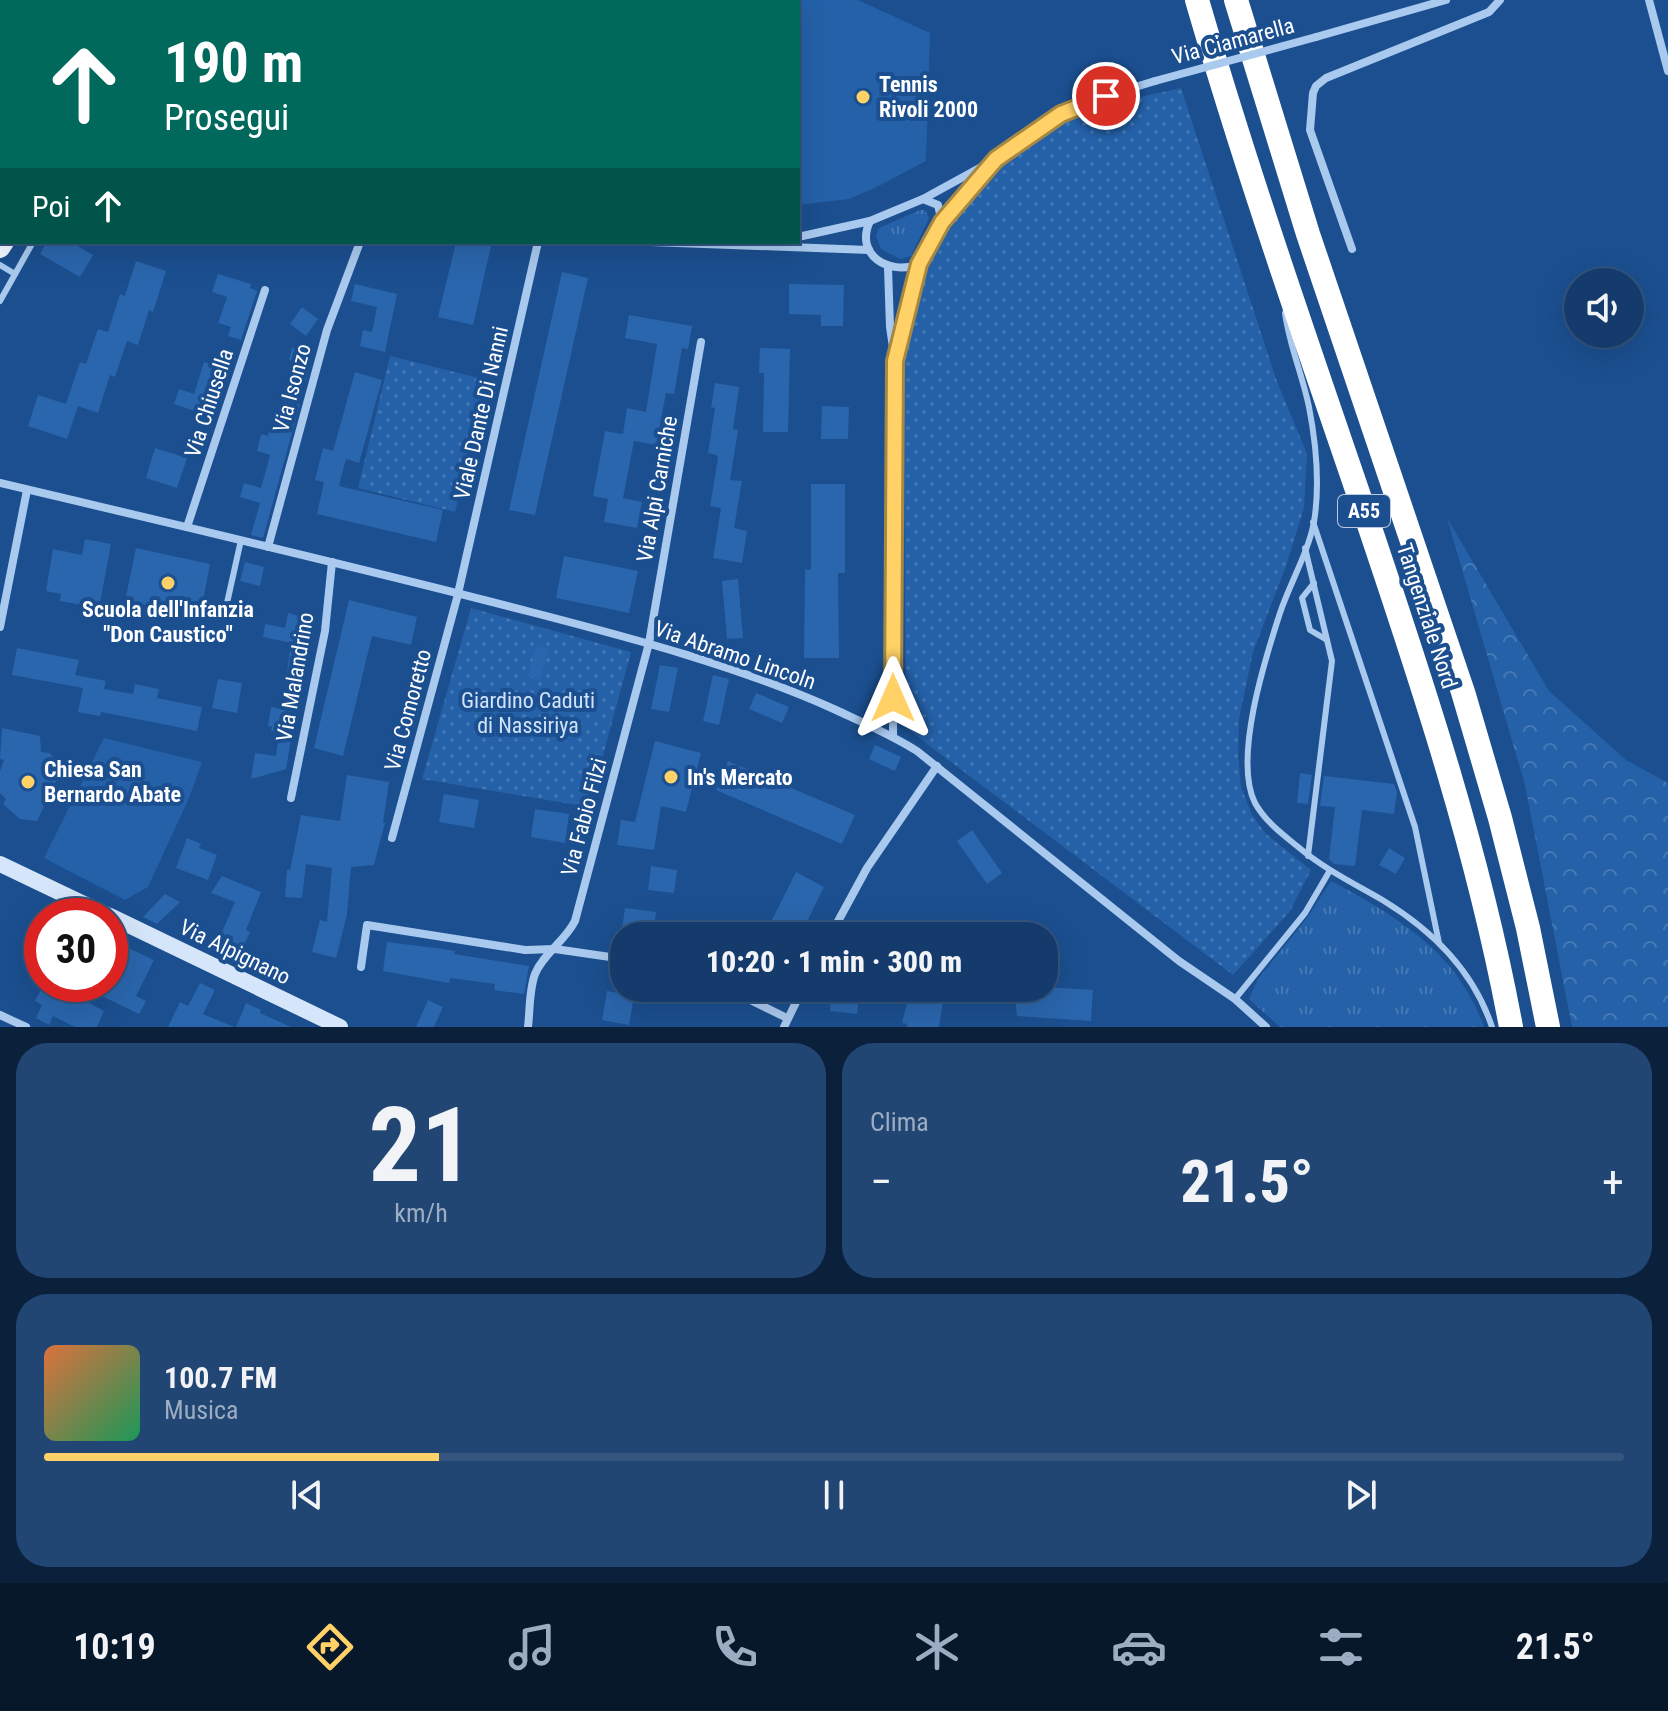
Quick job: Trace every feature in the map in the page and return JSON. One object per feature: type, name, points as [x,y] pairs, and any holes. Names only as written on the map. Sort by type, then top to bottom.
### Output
[{"type":"highway","name":"Tangenziale Nord","points":[[1197,0],[1278,258],[1440,741],[1488,916],[1511,1027]]},
{"type":"highway","name":"Tangenziale Nord","points":[[1236,0],[1308,234],[1463,692],[1528,928],[1548,1027]]},
{"type":"street","name":"Via Ciamarella","points":[[923,199],[996,159],[1061,114],[1106,96],[1446,0]]},
{"type":"street","points":[[1352,249],[1310,130],[1310,107],[1316,86],[1326,78],[1489,12],[1500,0]]},
{"type":"street","points":[[1649,0],[1668,71]]},
{"type":"street","name":"Via Ciamarella","points":[[942,222],[996,159]]},
{"type":"street","points":[[800,237],[870,221],[923,199],[938,205],[942,222],[919,264],[895,361]]},
{"type":"street","points":[[870,221],[866,230],[869,250],[877,260],[888,267],[908,268],[919,264]]},
{"type":"street","name":"Via Isonzo","points":[[268,547],[327,330],[359,244]]},
{"type":"street","name":"Viale Dante Di Nanni","points":[[458,592],[538,244]]},
{"type":"street","points":[[682,244],[869,250]]},
{"type":"street","points":[[763,245],[767,244]]},
{"type":"street","points":[[888,267],[890,327],[895,361],[893,736]]},
{"type":"street","name":"Via Chiusella","points":[[187,527],[265,290]]},
{"type":"street","name":"Via Alpi Carniche","points":[[649,643],[701,342]]},
{"type":"street","name":"Via Abramo Lincoln","points":[[0,483],[458,592],[649,643],[764,679],[893,736],[937,766],[969,795],[1167,951],[1235,999],[1266,1027]]},
{"type":"street","points":[[0,627],[27,490]]},
{"type":"street","name":"Via Malandrino","points":[[291,798],[325,631],[332,562]]},
{"type":"street","name":"Via Comoretto","points":[[392,838],[458,592]]},
{"type":"street","name":"Via Fabio Filzi","points":[[528,1027],[534,976],[567,936],[575,921],[649,643]]},
{"type":"street","points":[[838,922],[867,868],[937,766]]},
{"type":"street","name":"Via Alpignano","points":[[0,864],[72,898]]},
{"type":"street","name":"Via Alpignano","points":[[128,925],[340,1027]]},
{"type":"street","points":[[361,967],[367,925],[525,950],[555,949],[610,957]]},
{"type":"street","points":[[751,1002],[786,1022],[796,1002]]},
{"type":"street","points":[[0,1015],[26,1027]]},
{"type":"lane","points":[[0,301],[32,244]]},
{"type":"lane","points":[[1278,258],[1289,344],[1305,392],[1313,432],[1313,522],[1276,629],[1253,714],[1249,783],[1258,807],[1268,822],[1308,856],[1329,872],[1386,903],[1439,943],[1477,990],[1492,1027]]},
{"type":"lane","points":[[0,265],[15,274]]},
{"type":"lane","points":[[1313,522],[1415,827],[1439,943]]},
{"type":"lane","points":[[227,603],[241,540]]},
{"type":"lane","points":[[1305,548],[1332,661],[1308,856]]},
{"type":"lane","points":[[1314,583],[1302,598],[1310,630],[1327,640]]},
{"type":"lane","points":[[1235,999],[1305,913],[1329,872]]},
{"type":"green space","name":"Tennis Rivoli 2000","points":[[800,0],[858,0],[930,33],[926,161],[849,199],[800,205]]},
{"type":"green space","points":[[1181,88],[1276,379],[1307,454],[1304,508],[1253,652],[1239,719],[1238,754],[1241,787],[1252,815],[1266,834],[1311,870],[1290,911],[1233,975],[906,728],[904,374],[907,339],[926,270],[962,206],[1013,153],[1043,132],[1075,116],[1114,103]]},
{"type":"green space","points":[[925,210],[929,218],[911,256],[900,259],[881,249],[876,235],[879,228]]},
{"type":"green space","points":[[390,356],[487,380],[455,512],[358,488]]},
{"type":"green space","points":[[1447,518],[1549,691],[1626,760],[1668,783],[1668,1027],[1572,1027],[1525,785]]},
{"type":"green space","name":"Giardino Caduti di Nassiriya","points":[[471,608],[631,652],[589,807],[422,779]]},
{"type":"green space","points":[[104,738],[202,762],[148,887],[128,898],[121,898],[44,858]]},
{"type":"green space","points":[[1331,881],[1402,923],[1442,958],[1473,1001],[1484,1027],[1280,1027],[1249,999],[1258,979],[1307,918]]},
{"type":"building","points":[[46,244],[74,244],[93,255],[80,277],[40,254]]},
{"type":"building","points":[[456,244],[491,246],[473,325],[438,317]]},
{"type":"building","points":[[136,261],[166,271],[138,345],[127,341],[115,377],[110,375],[98,413],[78,406],[67,439],[28,426],[38,395],[66,404],[80,362],[86,364],[98,329],[108,332],[120,294],[125,296]]},
{"type":"building","points":[[562,272],[588,278],[535,515],[509,510]]},
{"type":"building","points":[[218,274],[251,284],[250,288],[257,291],[241,340],[228,336],[231,327],[218,323],[227,297],[212,292]]},
{"type":"building","points":[[355,284],[397,294],[385,352],[360,346],[363,330],[372,332],[377,307],[351,301]]},
{"type":"building","points":[[789,284],[844,285],[843,326],[821,326],[821,315],[789,314]]},
{"type":"building","points":[[302,307],[318,319],[306,336],[290,324]]},
{"type":"building","points":[[629,315],[692,326],[688,349],[682,348],[674,394],[666,393],[656,445],[634,441],[623,498],[642,502],[637,528],[604,522],[608,499],[593,496],[605,431],[623,434],[627,408],[646,412],[657,344],[625,338]]},
{"type":"building","points":[[292,348],[313,353],[306,382],[294,379],[296,362],[289,360]]},
{"type":"building","points":[[760,348],[790,349],[788,432],[763,432],[764,373],[759,373]]},
{"type":"building","points":[[204,362],[221,368],[218,381],[226,384],[214,422],[202,419],[204,414],[174,404],[179,389],[194,394]]},
{"type":"building","points":[[355,372],[382,380],[359,463],[346,459],[339,486],[443,510],[436,542],[317,514],[324,482],[315,480],[323,448],[333,451]]},
{"type":"building","points":[[715,383],[739,387],[733,429],[738,430],[730,480],[742,481],[734,528],[747,531],[742,563],[713,558],[721,508],[710,506],[718,458],[708,453],[715,408],[711,407]]},
{"type":"building","points":[[285,400],[300,404],[263,538],[251,535],[260,503],[240,497],[244,483],[261,488],[270,455],[257,451],[261,434],[268,436],[274,412],[281,414]]},
{"type":"building","points":[[822,406],[849,407],[848,439],[821,439]]},
{"type":"building","points":[[155,448],[187,458],[177,488],[146,478]]},
{"type":"building","points":[[811,484],[845,484],[845,573],[838,573],[839,658],[804,658],[805,569],[811,570]]},
{"type":"building","points":[[85,539],[111,544],[99,608],[60,601],[61,594],[46,591],[53,549],[82,555]]},
{"type":"building","name":"Scuola dell'Infanzia \"Don Caustico\"","points":[[136,548],[210,564],[200,617],[125,601]]},
{"type":"building","points":[[564,556],[638,571],[629,613],[556,598]]},
{"type":"building","points":[[245,562],[264,567],[260,586],[240,581]]},
{"type":"building","points":[[738,579],[743,638],[727,639],[722,581]]},
{"type":"building","points":[[349,600],[417,617],[411,645],[372,636],[343,756],[314,748]]},
{"type":"building","points":[[288,613],[302,617],[300,630],[309,632],[286,769],[251,779],[255,753],[276,756],[279,733],[271,731],[272,727],[268,726],[271,707],[282,709],[291,643],[263,637],[265,624],[285,628]]},
{"type":"building","points":[[537,646],[549,650],[540,679],[528,676]]},
{"type":"building","points":[[17,648],[79,660],[75,675],[106,681],[104,689],[133,694],[135,684],[159,689],[157,698],[202,707],[197,731],[101,712],[100,716],[78,712],[83,688],[12,675]]},
{"type":"building","points":[[660,665],[678,668],[669,712],[651,709]]},
{"type":"building","points":[[713,675],[729,679],[719,725],[703,721]]},
{"type":"building","points":[[218,679],[242,683],[237,713],[212,708]]},
{"type":"building","points":[[756,693],[789,707],[782,723],[749,709]]},
{"type":"building","name":"Chiesa San Bernardo Abate","points":[[2,728],[40,736],[41,752],[49,753],[63,766],[37,821],[20,819],[3,804],[6,799],[0,793],[0,771],[4,760],[0,759]]},
{"type":"building","name":"In's Mercato","points":[[655,741],[701,753],[686,812],[661,806],[654,850],[617,845],[621,820],[635,822]]},
{"type":"building","points":[[875,745],[901,757],[895,771],[869,759]]},
{"type":"building","points":[[728,761],[855,815],[842,844],[716,790]]},
{"type":"building","points":[[1300,773],[1312,775],[1308,804],[1297,803]]},
{"type":"building","points":[[347,775],[389,782],[385,823],[374,865],[351,867],[347,914],[336,958],[312,952],[320,920],[327,922],[332,868],[306,864],[302,898],[285,897],[287,870],[290,870],[301,815],[340,821]]},
{"type":"building","points":[[1324,776],[1394,784],[1397,792],[1394,814],[1362,810],[1355,866],[1334,864],[1329,859],[1335,807],[1320,806]]},
{"type":"building","points":[[444,794],[479,800],[474,828],[439,822]]},
{"type":"building","points":[[535,809],[569,814],[565,843],[531,837]]},
{"type":"building","points":[[972,830],[1002,873],[987,884],[957,841]]},
{"type":"building","points":[[187,838],[201,844],[199,848],[217,855],[208,880],[176,868]]},
{"type":"building","points":[[1389,848],[1405,858],[1396,874],[1379,865]]},
{"type":"building","points":[[651,866],[677,870],[674,893],[648,890]]},
{"type":"building","points":[[796,872],[824,887],[807,922],[771,922]]},
{"type":"building","points":[[222,876],[261,892],[246,930],[250,932],[236,963],[213,953],[235,902],[211,893]]},
{"type":"building","points":[[165,894],[180,902],[157,924],[143,917]]},
{"type":"building","points":[[625,908],[656,912],[655,922],[623,922]]},
{"type":"building","points":[[387,942],[455,951],[454,954],[529,966],[524,994],[494,990],[495,984],[450,978],[449,983],[383,971]]},
{"type":"building","points":[[128,948],[154,960],[136,996],[146,1001],[139,1014],[114,1002],[128,1002]]},
{"type":"building","points":[[200,983],[215,990],[203,1014],[234,1027],[168,1027],[180,1002],[188,1006]]},
{"type":"building","points":[[1058,988],[1093,990],[1091,1021],[1017,1016],[1016,1002],[1058,1002]]},
{"type":"building","points":[[607,991],[610,992],[610,1002],[633,1002],[629,1025],[602,1020]]},
{"type":"building","points":[[428,1000],[443,1007],[434,1027],[416,1027]]},
{"type":"building","points":[[37,1002],[87,1002],[104,1011],[97,1027],[75,1027],[53,1016],[49,1025],[36,1018],[42,1005]]},
{"type":"building","points":[[831,1002],[858,1002],[857,1014],[830,1011]]},
{"type":"building","points":[[907,1002],[943,1002],[939,1027],[907,1027],[902,1023]]},
{"type":"building","points":[[246,1003],[261,1010],[260,1013],[291,1027],[236,1027]]},
{"type":"place","name":"Tennis Rivoli 2000","points":[[863,97]]},
{"type":"place","name":"Scuola dell'Infanzia \"Don Caustico\"","points":[[168,583]]},
{"type":"place","name":"In's Mercato","points":[[671,777]]},
{"type":"place","name":"Chiesa San Bernardo Abate","points":[[28,782]]},
{"type":"route","points":[[893,698],[895,361],[919,264],[942,222],[996,159],[1025,136],[1061,114],[1106,96]]}]
